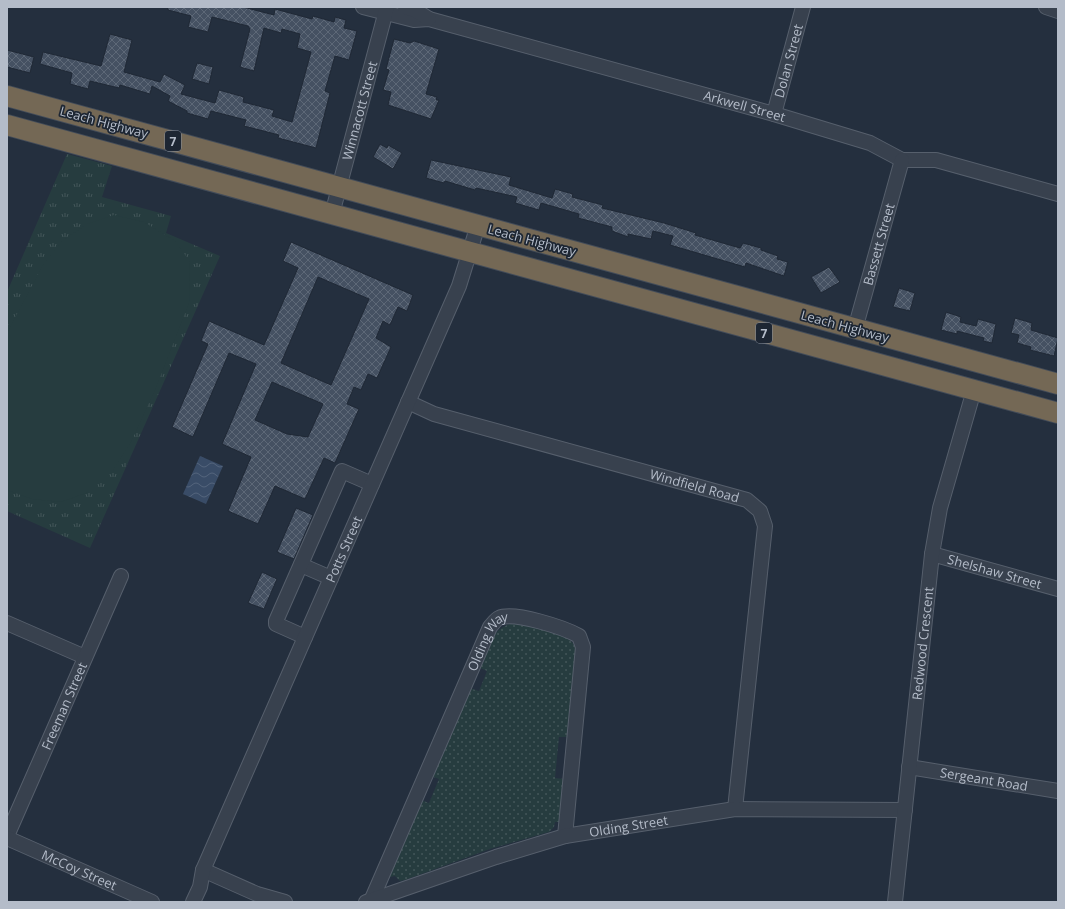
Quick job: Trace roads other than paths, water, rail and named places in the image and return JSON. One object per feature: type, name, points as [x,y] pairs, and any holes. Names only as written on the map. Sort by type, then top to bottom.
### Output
[{"type":"highway","name":"Leach Highway","points":[[7,96],[340,186],[1058,384]]},
{"type":"highway","name":"7","points":[[7,125],[1058,413]]},
{"type":"street","name":"Arkwell Street","points":[[363,7],[386,10],[414,20],[429,20],[774,114],[870,143],[902,160],[936,160],[1058,194]]},
{"type":"street","name":"Arkwell Street","points":[[405,7],[415,10],[429,20]]},
{"type":"street","name":"Dolan Street","points":[[774,114],[802,7]]},
{"type":"street","points":[[1046,7],[1058,11]]},
{"type":"street","name":"Winnacott Street","points":[[332,214],[386,10]]},
{"type":"street","name":"Bassett Street","points":[[855,329],[902,160]]},
{"type":"street","name":"Potts Street","points":[[185,902],[193,884],[203,870],[459,286],[478,225]]},
{"type":"street","name":"Redwood Crescent","points":[[895,902],[932,554],[940,508],[974,390]]},
{"type":"street","name":"Windfield Road","points":[[408,402],[434,414],[747,500],[760,511],[765,526],[734,809]]},
{"type":"street","points":[[305,637],[276,624],[276,621],[342,471],[372,484]]},
{"type":"street","name":"Shelshaw Street","points":[[932,554],[1058,589]]},
{"type":"street","points":[[301,565],[331,578]]},
{"type":"street","name":"Freeman Street","points":[[7,837],[121,576]]},
{"type":"street","name":"Olding Way","points":[[367,901],[490,627],[499,618],[513,616],[568,630],[579,636],[583,647],[565,836]]},
{"type":"street","points":[[7,623],[85,657]]},
{"type":"street","name":"Sergeant Road","points":[[909,767],[1058,790]]},
{"type":"street","name":"Olding Street","points":[[367,901],[496,857],[565,836],[734,809],[904,810]]},
{"type":"street","name":"McCoy Street","points":[[7,837],[152,902]]},
{"type":"street","points":[[203,870],[257,894],[285,902]]},
{"type":"street","name":"Potts Street","points":[[193,902],[200,887],[203,870]]},
{"type":"water","points":[[200,456],[223,466],[206,504],[183,494]]}]
